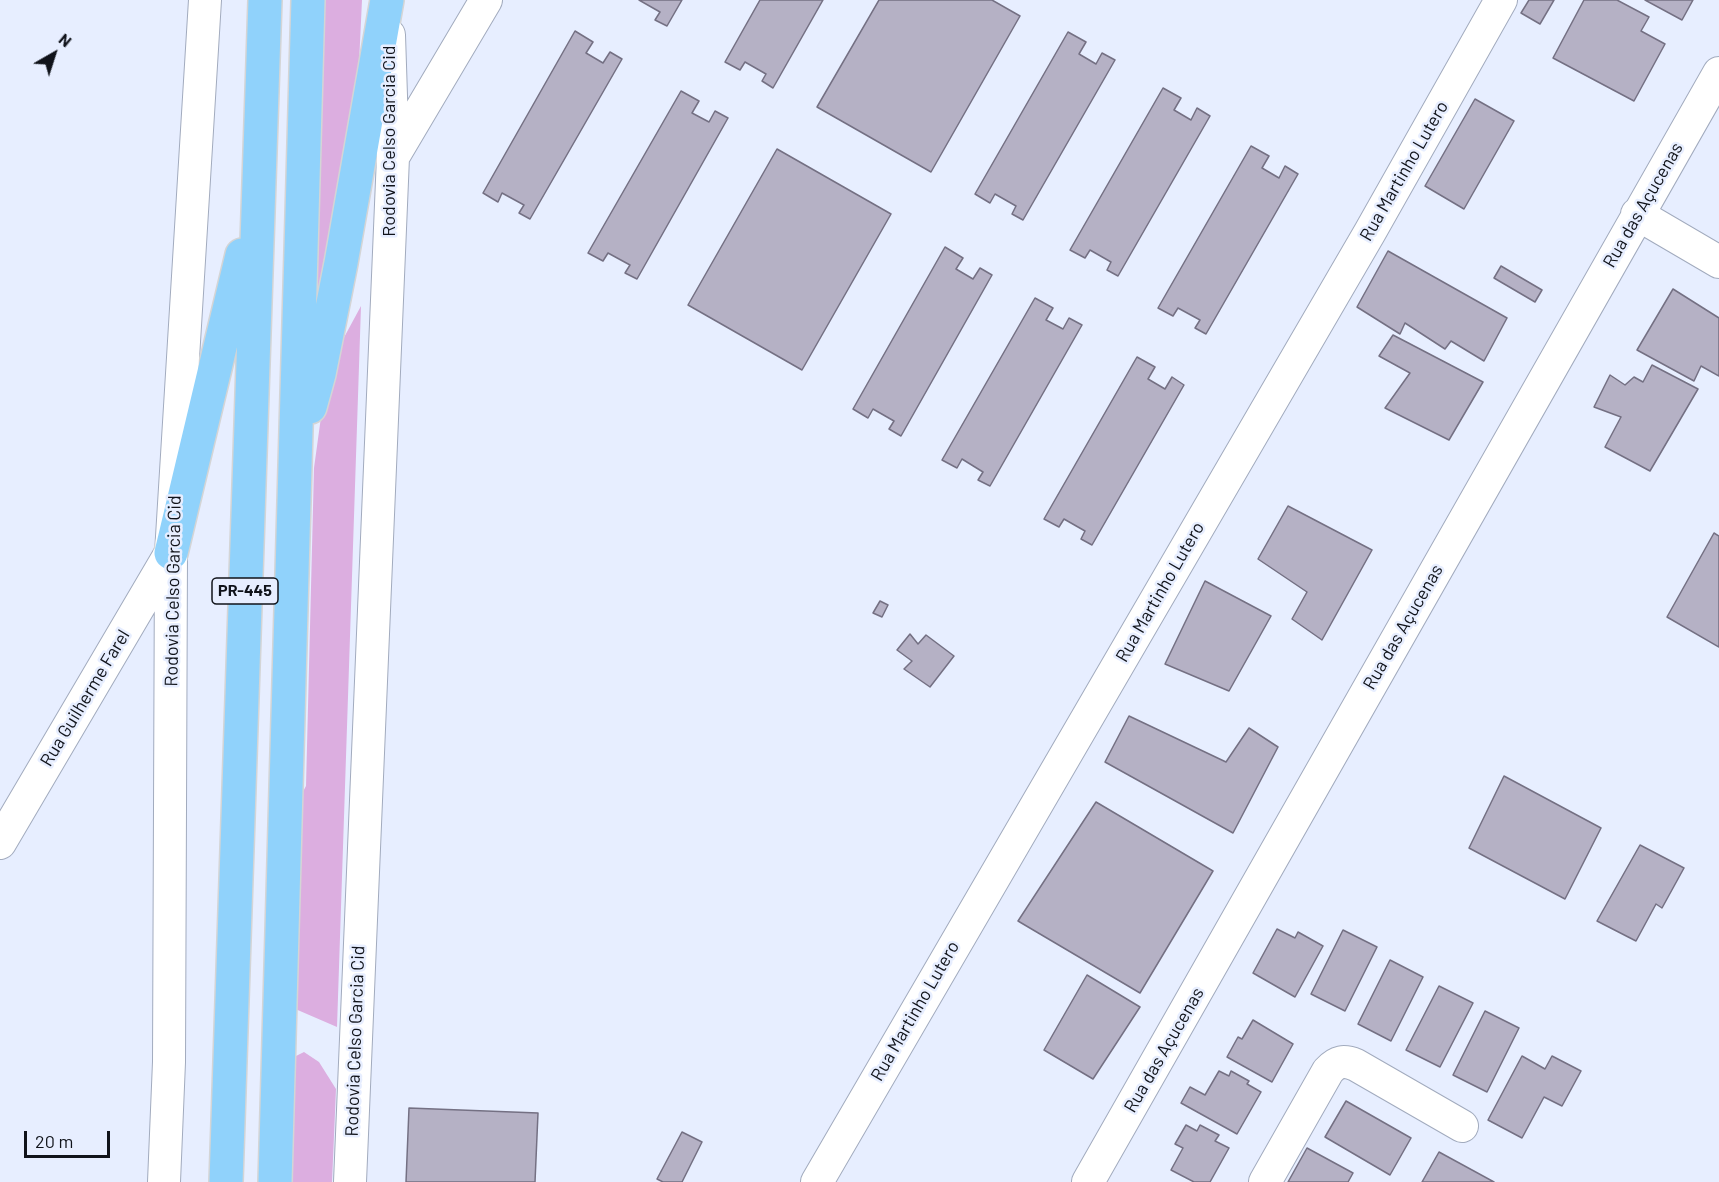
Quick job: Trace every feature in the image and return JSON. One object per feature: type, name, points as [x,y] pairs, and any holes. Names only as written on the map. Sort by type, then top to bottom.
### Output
[{"type":"highway","name":"PR-445","points":[[226,1182],[265,0]]},
{"type":"highway","name":"PR-445","points":[[275,1182],[308,0]]},
{"type":"highway","points":[[295,464],[321,363],[387,0]]},
{"type":"highway","points":[[171,554],[258,186]]},
{"type":"street","name":"Rodovia Celso Garcia Cid","points":[[164,1182],[169,1062],[171,554],[205,0]]},
{"type":"street","name":"Rodovia Celso Garcia Cid","points":[[350,1182],[393,156],[387,0]]},
{"type":"street","points":[[393,156],[486,0]]},
{"type":"street","name":"Rua Martinho Lutero","points":[[817,1182],[1370,232],[1502,0]]},
{"type":"street","name":"Rua das Açucenas","points":[[1088,1182],[1719,73]]},
{"type":"street","points":[[1637,214],[1719,262]]},
{"type":"street","name":"Rua Guilherme Farel","points":[[0,843],[171,554]]},
{"type":"street","points":[[1264,1182],[1328,1071],[1334,1064],[1340,1062],[1356,1065],[1462,1126]]},
{"type":"shaded area","points":[[324,0],[362,0],[358,85],[313,342]]},
{"type":"shaded area","points":[[361,306],[337,1027],[293,1008],[299,799],[306,786],[314,468],[321,417],[341,343]]},
{"type":"shaded area","points":[[304,1052],[319,1062],[336,1089],[332,1182],[291,1182],[294,1057]]},
{"type":"building","points":[[639,0],[682,0],[667,26],[655,20],[660,12]]},
{"type":"building","points":[[760,0],[823,0],[773,88],[762,81],[766,74],[745,62],[740,70],[725,62]]},
{"type":"building","points":[[879,0],[992,0],[1020,16],[931,172],[817,107]]},
{"type":"building","points":[[1529,0],[1554,0],[1540,24],[1521,13]]},
{"type":"building","points":[[1584,0],[1617,0],[1649,17],[1641,31],[1665,44],[1634,101],[1553,58]]},
{"type":"building","points":[[1645,0],[1693,0],[1682,20]]},
{"type":"building","points":[[575,31],[593,42],[586,53],[603,63],[610,52],[622,59],[530,219],[519,213],[524,205],[502,193],[498,202],[483,193]]},
{"type":"building","points":[[1068,32],[1086,42],[1079,54],[1096,64],[1102,53],[1115,60],[1023,220],[1012,214],[1016,206],[995,194],[990,203],[975,194]]},
{"type":"building","points":[[1163,88],[1181,98],[1174,110],[1191,120],[1197,108],[1210,116],[1118,276],[1107,270],[1111,262],[1090,250],[1085,258],[1070,250]]},
{"type":"building","points":[[681,91],[699,101],[692,113],[709,122],[715,111],[728,118],[637,279],[625,273],[630,265],[608,253],[603,261],[588,253]]},
{"type":"building","points":[[1475,99],[1514,121],[1464,209],[1425,186]]},
{"type":"building","points":[[1251,146],[1269,156],[1262,168],[1279,178],[1285,166],[1298,174],[1206,334],[1195,328],[1200,320],[1178,308],[1173,316],[1158,308]]},
{"type":"building","points":[[777,149],[891,214],[802,370],[688,305]]},
{"type":"building","points":[[945,247],[963,258],[956,269],[973,279],[980,268],[992,275],[901,436],[889,429],[894,421],[873,409],[868,418],[853,409]]},
{"type":"building","points":[[1388,251],[1507,318],[1484,361],[1451,341],[1445,349],[1405,323],[1400,334],[1357,307]]},
{"type":"building","points":[[1501,266],[1542,290],[1535,302],[1494,278]]},
{"type":"building","points":[[1673,289],[1719,318],[1719,376],[1701,366],[1694,381],[1637,350]]},
{"type":"building","points":[[1035,298],[1053,308],[1046,320],[1063,329],[1069,318],[1082,325],[990,486],[978,480],[983,472],[962,459],[957,468],[942,460]]},
{"type":"building","points":[[1393,335],[1483,382],[1449,440],[1385,408],[1410,373],[1379,356]]},
{"type":"building","points":[[1137,357],[1155,367],[1148,379],[1165,389],[1172,377],[1184,385],[1092,545],[1081,539],[1085,531],[1064,519],[1059,527],[1044,519]]},
{"type":"building","points":[[1652,365],[1698,389],[1650,471],[1605,447],[1621,417],[1594,407],[1610,375],[1625,385],[1634,377],[1643,382]]},
{"type":"building","points":[[1288,506],[1372,550],[1322,640],[1292,619],[1307,592],[1258,559]]},
{"type":"building","points":[[1714,533],[1719,536],[1719,647],[1667,617]]},
{"type":"building","points":[[1205,581],[1271,616],[1229,691],[1165,664]]},
{"type":"building","points":[[880,601],[888,605],[882,617],[873,613]]},
{"type":"building","points":[[910,634],[918,644],[926,635],[954,656],[930,687],[904,669],[912,661],[897,650]]},
{"type":"building","points":[[1129,716],[1226,762],[1249,728],[1278,747],[1233,833],[1105,762]]},
{"type":"building","points":[[1504,776],[1601,828],[1565,899],[1469,848]]},
{"type":"building","points":[[1096,802],[1213,871],[1140,993],[1018,921]]},
{"type":"building","points":[[1640,845],[1684,868],[1662,908],[1656,904],[1636,941],[1597,921]]},
{"type":"building","points":[[1277,929],[1295,938],[1298,932],[1323,946],[1295,997],[1253,973]]},
{"type":"building","points":[[1343,930],[1377,947],[1345,1011],[1311,994]]},
{"type":"building","points":[[1390,960],[1423,977],[1391,1041],[1358,1024]]},
{"type":"building","points":[[1087,975],[1140,1007],[1093,1079],[1044,1050]]},
{"type":"building","points":[[1439,986],[1473,1003],[1440,1067],[1406,1050]]},
{"type":"building","points":[[1485,1011],[1519,1028],[1487,1092],[1453,1075]]},
{"type":"building","points":[[1253,1020],[1293,1044],[1272,1082],[1227,1057],[1238,1037],[1242,1039]]},
{"type":"building","points":[[1522,1056],[1545,1069],[1552,1056],[1581,1071],[1562,1106],[1544,1097],[1522,1138],[1488,1120]]},
{"type":"building","points":[[1219,1071],[1229,1076],[1231,1071],[1249,1081],[1247,1084],[1261,1092],[1237,1134],[1181,1103],[1190,1087],[1205,1095]]},
{"type":"building","points":[[1346,1101],[1411,1138],[1390,1175],[1325,1137]]},
{"type":"building","points":[[409,1108],[538,1113],[535,1182],[406,1182]]},
{"type":"building","points":[[1186,1125],[1197,1131],[1200,1125],[1219,1135],[1215,1141],[1229,1148],[1210,1182],[1194,1182],[1171,1170],[1183,1148],[1175,1144]]},
{"type":"building","points":[[682,1132],[702,1142],[682,1182],[663,1182],[657,1179]]},
{"type":"building","points":[[1307,1148],[1353,1173],[1348,1182],[1288,1182]]},
{"type":"building","points":[[1439,1152],[1494,1182],[1422,1182]]}]
